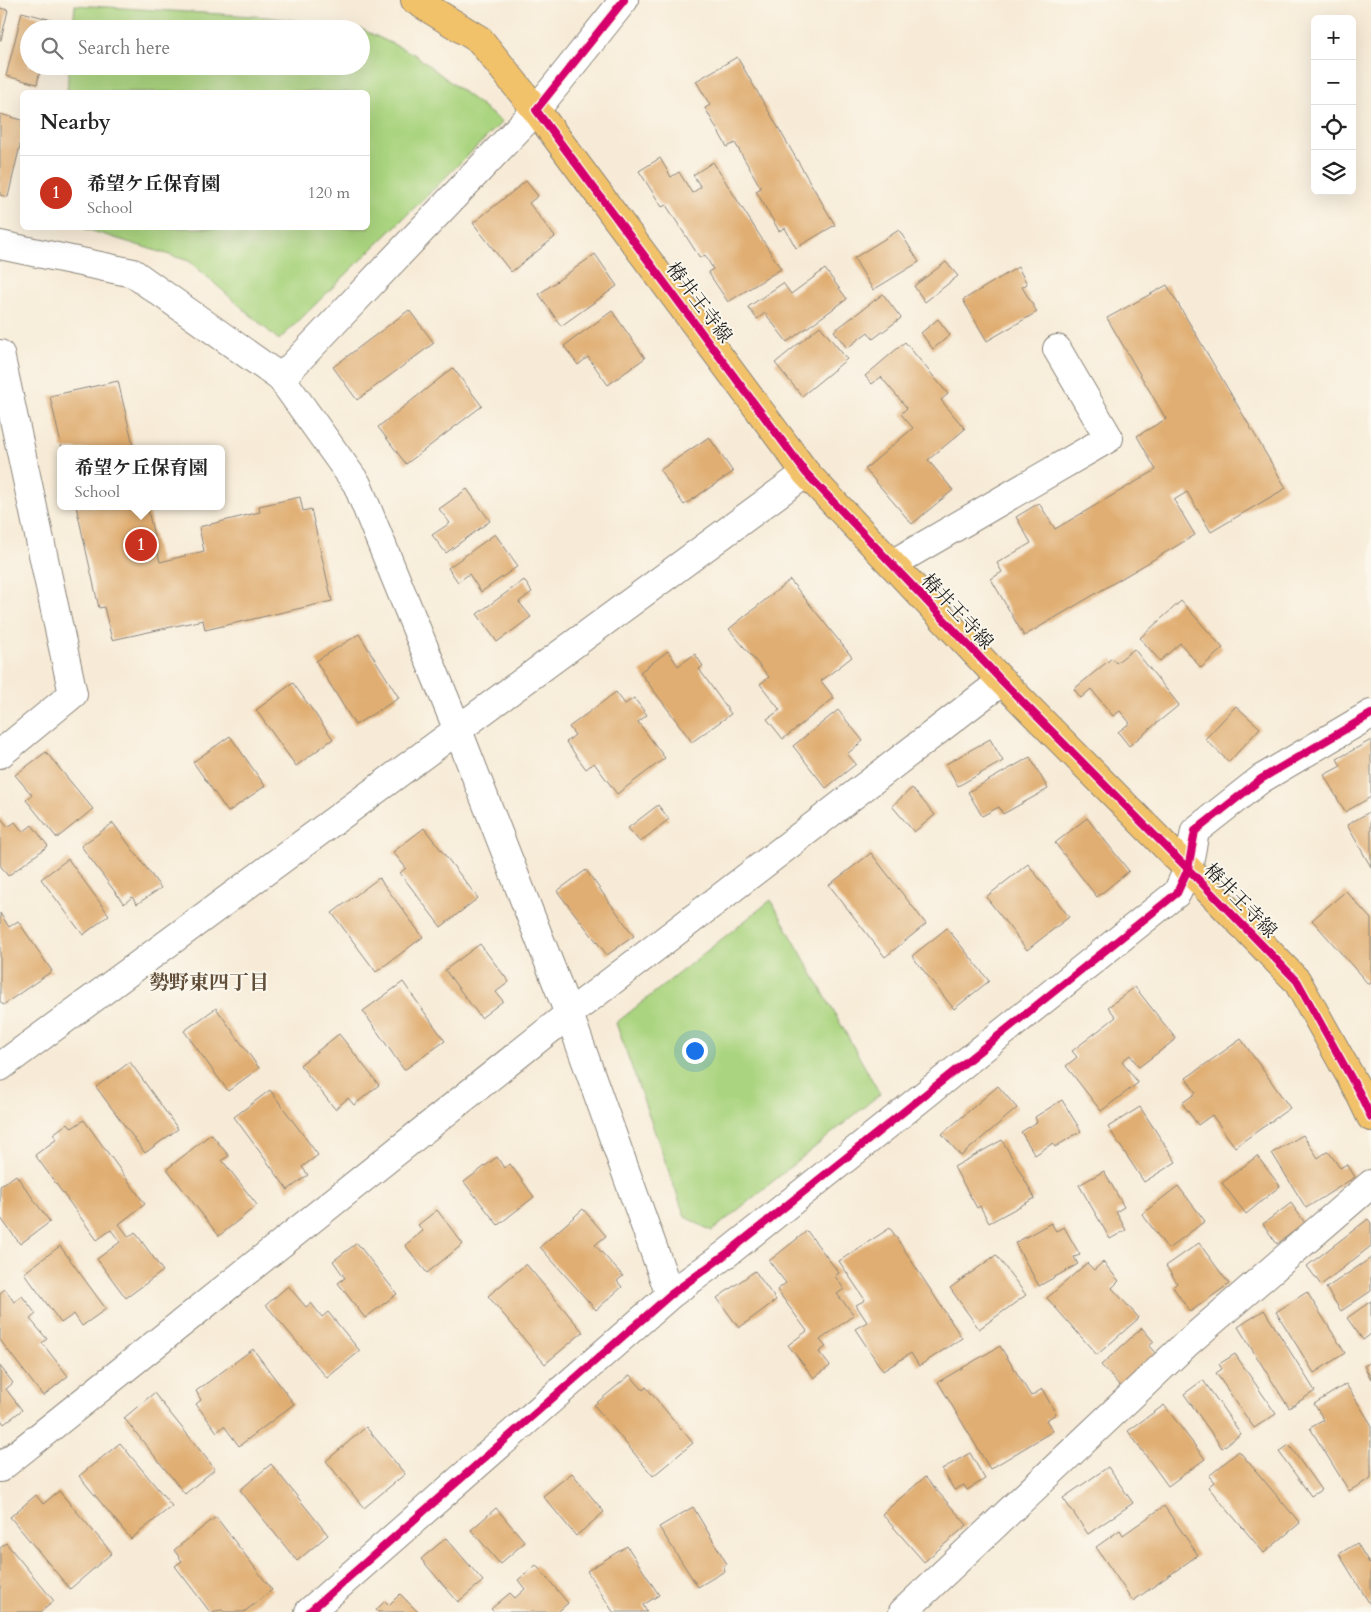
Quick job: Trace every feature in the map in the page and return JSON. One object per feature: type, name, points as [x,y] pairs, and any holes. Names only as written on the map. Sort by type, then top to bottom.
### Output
[{"type":"main road","name":"椿井王寺線","points":[[416,0],[480,40],[536,110],[806,473],[1002,681],[1296,981],[1359,1092],[1371,1117]]},
{"type":"street","points":[[281,378],[536,110],[624,0]]},
{"type":"street","points":[[0,245],[133,273],[281,378],[357,484],[457,728],[569,1014],[670,1295]]},
{"type":"street","points":[[892,564],[1109,438],[1057,349]]},
{"type":"street","points":[[0,354],[73,694],[0,754]]},
{"type":"street","points":[[0,1067],[457,728],[806,473]]},
{"type":"street","points":[[0,1468],[569,1014],[1002,681]]},
{"type":"street","points":[[310,1612],[670,1295],[734,1248],[1177,893],[1188,869],[1195,831],[1261,780],[1371,714]]},
{"type":"street","points":[[903,1612],[1185,1345],[1371,1184]]},
{"type":"green space","points":[[75,5],[291,20],[74,20]]},
{"type":"green space","points":[[370,33],[414,54],[502,122],[279,340],[189,261],[89,230],[370,230],[370,90],[67,90],[68,75],[370,75]]},
{"type":"green space","points":[[771,900],[880,1094],[712,1231],[685,1217],[616,1023]]},
{"type":"building","points":[[0,8],[8,10],[1,40],[0,40]]},
{"type":"building","points":[[22,12],[52,20],[20,20]]},
{"type":"building","points":[[20,20],[20,75],[39,75],[37,84],[6,76]]},
{"type":"building","points":[[737,57],[835,225],[796,248],[785,228],[779,231],[756,191],[761,188],[735,143],[727,147],[705,108],[710,105],[696,81]]},
{"type":"building","points":[[0,114],[20,119],[20,146],[8,197],[0,195]]},
{"type":"building","points":[[660,158],[671,177],[679,172],[692,193],[701,187],[693,175],[713,162],[781,269],[728,302],[708,272],[713,269],[705,255],[700,258],[666,205],[662,207],[639,171]]},
{"type":"building","points":[[526,181],[538,196],[529,203],[555,237],[511,272],[473,223]]},
{"type":"building","points":[[899,230],[919,262],[873,290],[854,258]]},
{"type":"building","points":[[595,254],[617,286],[561,326],[539,294]]},
{"type":"building","points":[[946,262],[958,276],[925,302],[914,286]]},
{"type":"building","points":[[1018,267],[1027,284],[1022,287],[1037,312],[987,341],[963,300]]},
{"type":"building","points":[[825,269],[847,299],[787,342],[765,313],[757,319],[748,307],[783,283],[791,294]]},
{"type":"building","points":[[1167,285],[1286,488],[1211,532],[1187,492],[1174,500],[1195,535],[1024,636],[991,579],[1002,572],[997,563],[1031,543],[1016,517],[1039,503],[1055,529],[1156,470],[1137,436],[1166,419],[1107,318]]},
{"type":"building","points":[[883,294],[901,318],[873,339],[868,332],[847,348],[834,331]]},
{"type":"building","points":[[409,310],[434,343],[357,400],[333,367]]},
{"type":"building","points":[[612,311],[645,358],[608,385],[588,357],[578,365],[564,346]]},
{"type":"building","points":[[938,319],[950,335],[933,349],[921,333]]},
{"type":"building","points":[[820,326],[847,359],[802,396],[775,363]]},
{"type":"building","points":[[905,342],[948,394],[941,400],[965,429],[928,460],[953,490],[912,524],[865,469],[913,428],[901,414],[907,408],[881,377],[872,384],[865,376]]},
{"type":"building","points":[[453,368],[482,406],[406,464],[378,427]]},
{"type":"building","points":[[118,381],[133,445],[61,445],[50,396]]},
{"type":"building","points":[[709,437],[733,472],[684,505],[660,470]]},
{"type":"building","points":[[467,489],[490,521],[446,553],[432,535],[450,523],[439,509]]},
{"type":"building","points":[[300,497],[303,511],[311,509],[332,601],[205,630],[203,620],[112,640],[104,607],[99,608],[77,510],[148,510],[160,562],[204,551],[199,527],[260,512],[259,506]]},
{"type":"building","points":[[495,534],[518,566],[481,592],[469,574],[458,582],[448,568]]},
{"type":"building","points":[[524,580],[532,592],[519,602],[531,617],[497,642],[477,614]]},
{"type":"building","points":[[790,580],[852,657],[821,681],[834,698],[783,739],[767,719],[780,710],[760,684],[769,677],[729,629]]},
{"type":"building","points":[[1181,601],[1223,648],[1201,668],[1180,643],[1160,661],[1140,638]]},
{"type":"building","points":[[359,634],[399,698],[355,725],[316,661]]},
{"type":"building","points":[[1134,649],[1179,705],[1129,746],[1118,732],[1130,723],[1120,711],[1113,716],[1091,689],[1081,698],[1074,689],[1112,658],[1116,663]]},
{"type":"building","points":[[668,651],[678,666],[695,654],[703,666],[699,669],[731,714],[692,742],[640,672]]},
{"type":"building","points":[[293,683],[333,739],[296,766],[256,710]]},
{"type":"building","points":[[616,692],[625,704],[634,698],[647,715],[638,722],[665,758],[617,794],[594,763],[586,769],[566,742],[575,735],[569,727]]},
{"type":"building","points":[[1236,706],[1260,728],[1229,762],[1205,739]]},
{"type":"building","points":[[838,710],[863,741],[847,754],[856,764],[826,788],[793,746]]},
{"type":"building","points":[[230,736],[265,786],[228,812],[193,762]]},
{"type":"building","points":[[990,739],[1003,761],[958,786],[946,764]]},
{"type":"building","points":[[1371,740],[1371,797],[1345,812],[1324,775],[1341,766],[1337,759]]},
{"type":"building","points":[[46,752],[93,809],[57,838],[26,800],[32,795],[15,775]]},
{"type":"building","points":[[1030,757],[1048,789],[1003,814],[999,807],[982,816],[968,792]]},
{"type":"building","points":[[912,788],[935,815],[914,832],[892,806]]},
{"type":"building","points":[[658,805],[669,819],[640,842],[628,828]]},
{"type":"building","points":[[1371,811],[1371,867],[1347,825]]},
{"type":"building","points":[[0,817],[8,827],[15,822],[23,832],[32,825],[48,846],[8,876],[0,865]]},
{"type":"building","points":[[1087,818],[1129,871],[1097,897],[1055,843]]},
{"type":"building","points":[[113,823],[161,888],[137,904],[132,897],[124,904],[81,846]]},
{"type":"building","points":[[424,828],[478,898],[441,927],[400,873],[406,868],[393,852]]},
{"type":"building","points":[[871,853],[926,924],[885,957],[829,885]]},
{"type":"building","points":[[68,859],[109,915],[83,935],[41,879]]},
{"type":"building","points":[[1028,864],[1069,917],[1027,950],[986,897]]},
{"type":"building","points":[[586,870],[634,936],[607,955],[557,891]]},
{"type":"building","points":[[379,878],[423,937],[376,972],[332,913]]},
{"type":"building","points":[[1346,891],[1371,919],[1371,983],[1369,985],[1312,920]]},
{"type":"building","points":[[0,913],[9,927],[18,921],[52,971],[3,1005],[0,1001]]},
{"type":"building","points":[[947,928],[989,981],[954,1009],[912,956]]},
{"type":"building","points":[[480,944],[509,982],[496,992],[503,1001],[481,1018],[445,970]]},
{"type":"building","points":[[403,982],[445,1041],[404,1070],[363,1011]]},
{"type":"building","points":[[1135,987],[1176,1039],[1139,1067],[1130,1055],[1122,1061],[1138,1083],[1101,1111],[1066,1066],[1077,1057],[1072,1051],[1116,1017],[1108,1007]]},
{"type":"building","points":[[216,1008],[259,1068],[228,1091],[184,1031]]},
{"type":"building","points":[[339,1034],[379,1085],[354,1105],[348,1098],[335,1109],[300,1065]]},
{"type":"building","points":[[1241,1039],[1290,1108],[1235,1147],[1212,1115],[1198,1125],[1182,1103],[1196,1093],[1186,1078]]},
{"type":"building","points":[[130,1062],[178,1129],[145,1153],[96,1087]]},
{"type":"building","points":[[998,1086],[1017,1108],[961,1156],[942,1134]]},
{"type":"building","points":[[270,1090],[318,1155],[302,1167],[308,1175],[288,1190],[234,1117]]},
{"type":"building","points":[[1062,1100],[1081,1131],[1055,1147],[1053,1143],[1035,1155],[1021,1132],[1037,1122],[1035,1117]]},
{"type":"building","points":[[1140,1107],[1176,1162],[1144,1182],[1108,1127]]},
{"type":"building","points":[[84,1120],[145,1204],[119,1224],[129,1237],[135,1232],[163,1271],[126,1298],[97,1259],[120,1242],[111,1230],[97,1240],[35,1155],[57,1139],[53,1134],[68,1123],[72,1128]]},
{"type":"building","points":[[211,1134],[229,1156],[222,1160],[257,1205],[219,1236],[167,1169]]},
{"type":"building","points":[[1303,1135],[1318,1158],[1328,1151],[1340,1168],[1347,1164],[1355,1177],[1306,1208],[1272,1153]]},
{"type":"building","points":[[1002,1140],[1035,1198],[989,1223],[980,1206],[977,1208],[954,1167]]},
{"type":"building","points":[[1257,1156],[1280,1186],[1246,1214],[1222,1183]]},
{"type":"building","points":[[497,1157],[504,1168],[510,1164],[534,1197],[498,1225],[464,1182]]},
{"type":"building","points":[[1104,1171],[1124,1207],[1116,1212],[1126,1230],[1110,1239],[1079,1185]]},
{"type":"building","points":[[16,1175],[50,1222],[20,1244],[0,1217],[0,1186]]},
{"type":"building","points":[[1178,1186],[1205,1221],[1168,1249],[1142,1214]]},
{"type":"building","points":[[1291,1203],[1305,1223],[1277,1244],[1263,1224]]},
{"type":"building","points":[[583,1209],[606,1236],[595,1245],[623,1276],[617,1281],[622,1287],[596,1310],[540,1247]]},
{"type":"building","points":[[437,1210],[463,1244],[427,1273],[405,1245],[423,1231],[418,1225]]},
{"type":"building","points":[[1368,1219],[1371,1223],[1371,1246],[1321,1285],[1307,1266]]},
{"type":"building","points":[[1051,1223],[1056,1231],[1064,1227],[1080,1255],[1074,1257],[1078,1264],[1039,1286],[1015,1243]]},
{"type":"building","points":[[890,1228],[962,1338],[919,1366],[911,1353],[883,1371],[855,1329],[867,1322],[856,1305],[865,1300],[839,1261]]},
{"type":"building","points":[[807,1231],[839,1273],[835,1276],[844,1289],[837,1294],[854,1315],[820,1340],[826,1347],[819,1352],[830,1366],[814,1378],[788,1345],[807,1331],[777,1290],[786,1283],[769,1261]]},
{"type":"building","points":[[357,1243],[397,1294],[365,1318],[338,1283],[345,1278],[333,1261]]},
{"type":"building","points":[[1199,1243],[1229,1284],[1190,1312],[1173,1287],[1177,1283],[1166,1266]]},
{"type":"building","points":[[60,1246],[106,1309],[82,1326],[74,1314],[61,1323],[24,1273]]},
{"type":"building","points":[[996,1255],[1026,1295],[979,1329],[950,1288]]},
{"type":"building","points":[[1371,1258],[1371,1291],[1341,1311],[1326,1288]]},
{"type":"building","points":[[1103,1262],[1119,1281],[1112,1288],[1139,1318],[1097,1355],[1047,1298],[1087,1263],[1094,1270]]},
{"type":"building","points":[[526,1264],[583,1332],[545,1364],[488,1296]]},
{"type":"building","points":[[755,1271],[776,1300],[739,1328],[717,1298]]},
{"type":"building","points":[[288,1286],[306,1307],[311,1303],[322,1317],[328,1312],[360,1351],[327,1378],[266,1305]]},
{"type":"building","points":[[5,1289],[14,1302],[22,1296],[36,1314],[30,1319],[47,1339],[42,1343],[68,1376],[43,1396],[0,1340],[0,1293]]},
{"type":"building","points":[[1307,1292],[1345,1353],[1314,1373],[1276,1312]]},
{"type":"building","points":[[1371,1301],[1371,1334],[1363,1340],[1347,1318]]},
{"type":"building","points":[[1264,1310],[1315,1391],[1289,1408],[1238,1327]]},
{"type":"building","points":[[1142,1328],[1154,1342],[1149,1346],[1157,1355],[1121,1387],[1101,1365]]},
{"type":"building","points":[[1000,1346],[1031,1396],[1042,1389],[1056,1414],[1046,1420],[1053,1431],[990,1469],[938,1382]]},
{"type":"building","points":[[253,1349],[294,1404],[239,1446],[224,1426],[217,1432],[196,1404],[201,1400],[196,1391]]},
{"type":"building","points":[[1235,1354],[1276,1414],[1254,1428],[1216,1373],[1222,1369],[1219,1364]]},
{"type":"building","points":[[1371,1362],[1371,1379],[1364,1366]]},
{"type":"building","points":[[0,1366],[13,1383],[6,1389],[22,1410],[4,1424],[0,1418]]},
{"type":"building","points":[[630,1375],[643,1390],[646,1387],[693,1443],[653,1476],[594,1405]]},
{"type":"building","points":[[1203,1380],[1241,1434],[1222,1448],[1184,1394]]},
{"type":"building","points":[[1346,1384],[1371,1424],[1371,1478],[1349,1491],[1310,1428],[1324,1420],[1314,1404]]},
{"type":"building","points":[[154,1393],[215,1469],[185,1494],[124,1418]]},
{"type":"building","points":[[1164,1405],[1205,1459],[1168,1486],[1128,1431]]},
{"type":"building","points":[[366,1427],[405,1474],[364,1508],[326,1461]]},
{"type":"building","points":[[120,1443],[172,1506],[131,1539],[79,1476]]},
{"type":"building","points":[[1289,1445],[1321,1490],[1311,1496],[1279,1452]]},
{"type":"building","points":[[1239,1451],[1300,1523],[1264,1553],[1208,1487],[1214,1482],[1209,1476]]},
{"type":"building","points":[[970,1453],[985,1479],[967,1490],[964,1485],[954,1490],[942,1469]]},
{"type":"building","points":[[271,1464],[328,1535],[297,1561],[240,1490]]},
{"type":"building","points":[[1108,1467],[1133,1503],[1088,1534],[1063,1498]]},
{"type":"building","points":[[572,1473],[604,1512],[576,1536],[543,1496]]},
{"type":"building","points":[[925,1477],[967,1525],[924,1562],[882,1514]]},
{"type":"building","points":[[59,1491],[112,1553],[70,1589],[10,1517],[36,1495],[43,1504]]},
{"type":"building","points":[[1164,1506],[1198,1555],[1133,1601],[1096,1547],[1120,1530],[1123,1535]]},
{"type":"building","points":[[693,1507],[727,1564],[723,1566],[725,1571],[698,1587],[659,1527]]},
{"type":"building","points":[[496,1508],[525,1542],[500,1564],[471,1530]]},
{"type":"building","points":[[216,1517],[272,1590],[244,1612],[224,1612],[222,1610],[210,1612],[175,1566],[182,1561],[174,1550]]},
{"type":"building","points":[[446,1538],[483,1581],[458,1602],[421,1559]]},
{"type":"building","points":[[6,1543],[54,1601],[41,1612],[0,1612],[0,1548]]},
{"type":"building","points":[[1357,1543],[1371,1566],[1371,1606],[1339,1554]]},
{"type":"building","points":[[627,1546],[659,1595],[643,1605],[647,1612],[613,1612],[587,1571]]},
{"type":"building","points":[[536,1565],[568,1603],[558,1612],[494,1612],[491,1609],[510,1593],[515,1598],[525,1589],[518,1580]]},
{"type":"building","points":[[400,1594],[418,1612],[378,1612],[376,1610],[385,1601],[389,1605]]},
{"type":"cycle path","points":[[624,0],[536,110],[806,473],[1002,681],[1297,981],[1371,1117]]},
{"type":"cycle path","points":[[309,1612],[670,1295],[726,1254],[1177,893],[1188,869],[1195,831],[1261,779],[1371,714]]},
{"type":"place","name":"希望ケ丘保育園","points":[[141,545]]},
{"type":"district","name":"勢野東四丁目","points":[[209,982]]}]
